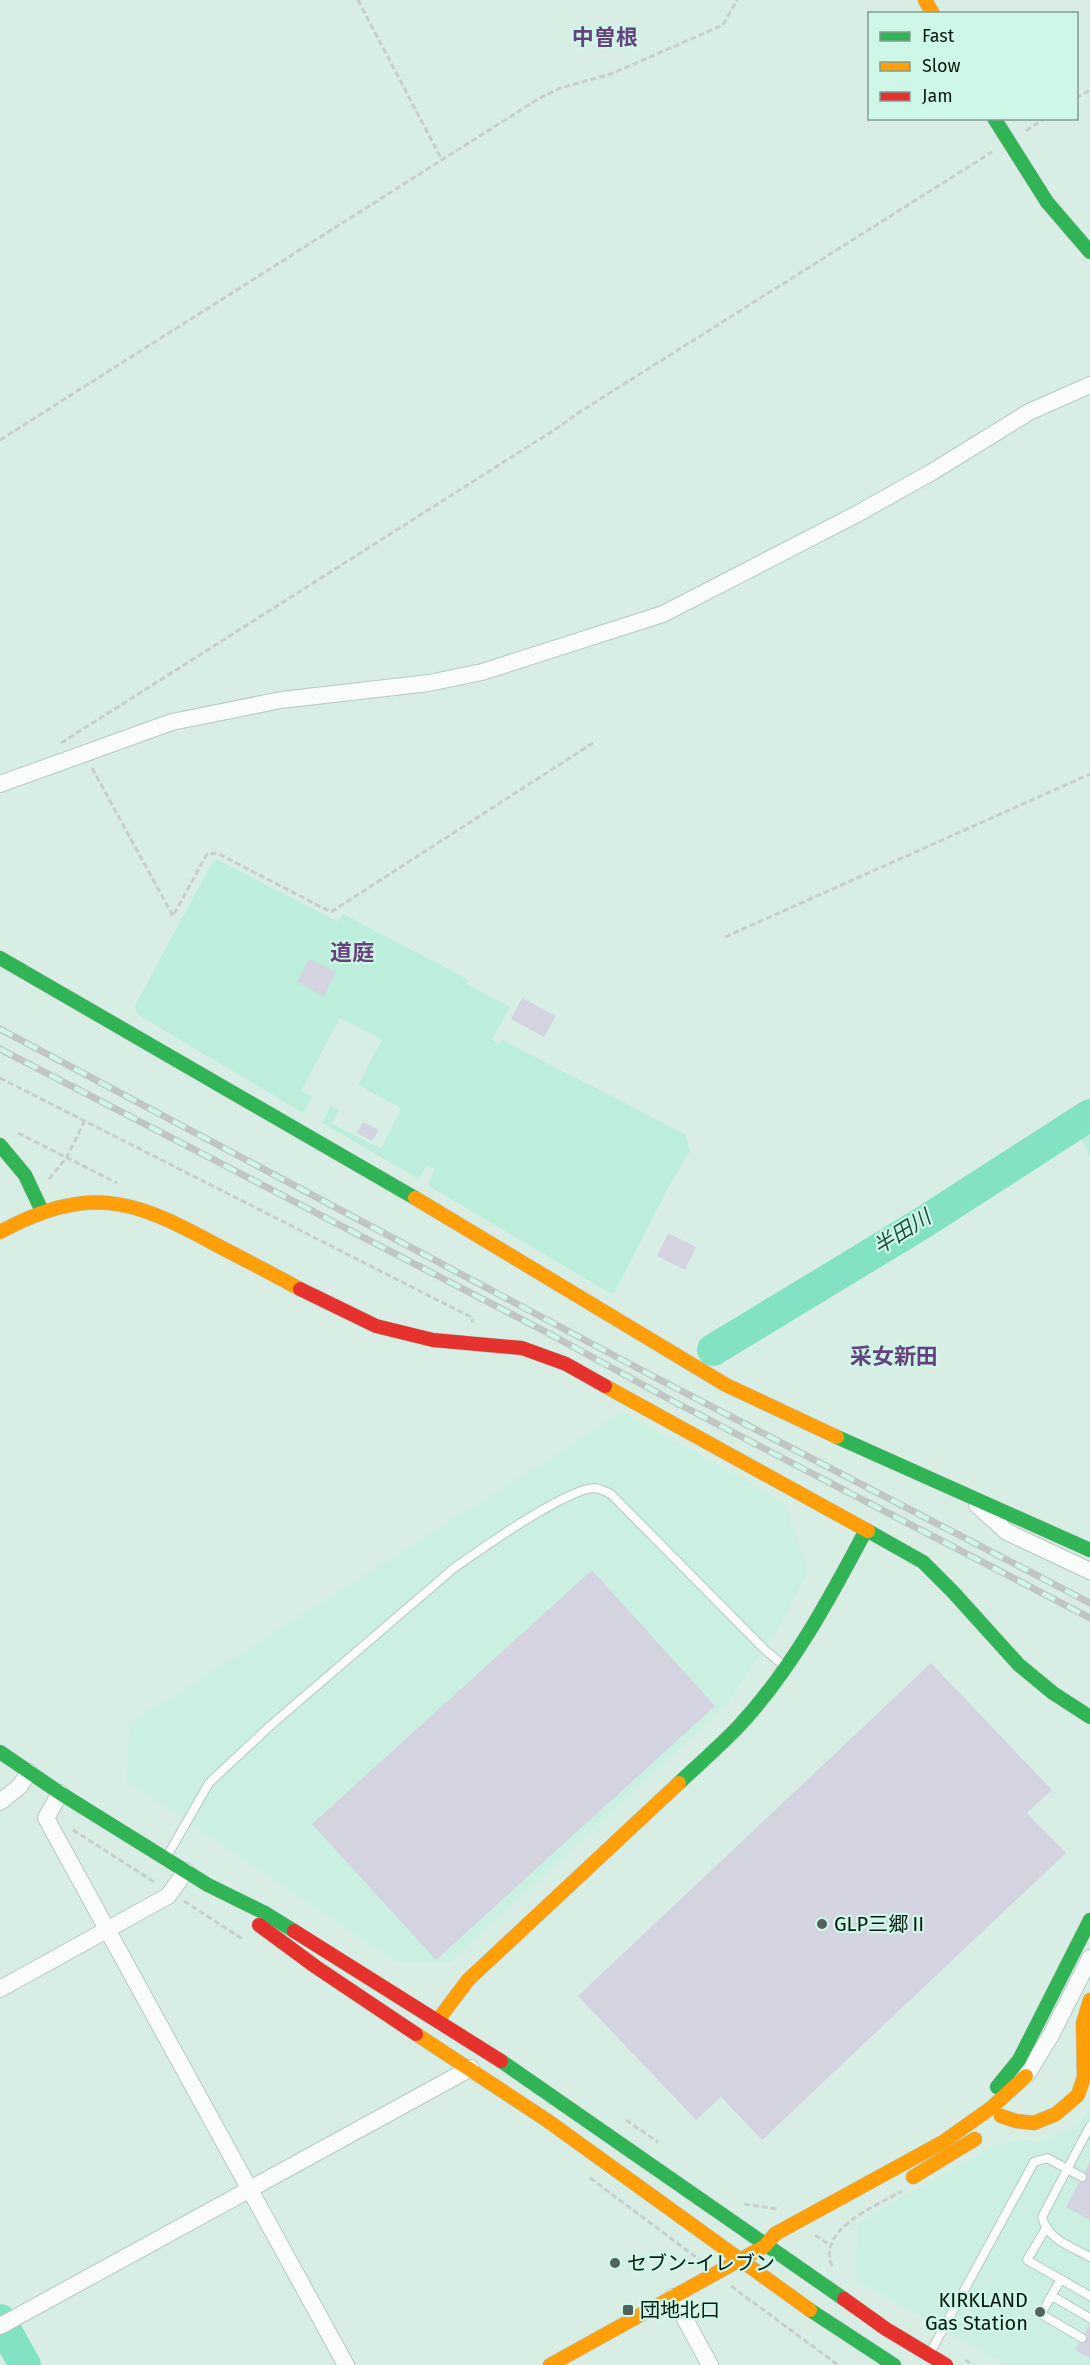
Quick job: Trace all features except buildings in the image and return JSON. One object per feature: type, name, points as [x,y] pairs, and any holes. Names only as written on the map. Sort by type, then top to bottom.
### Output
[{"type":"street","points":[[995,120],[1047,202],[1090,252]]},
{"type":"street","points":[[0,784],[84,752],[199,715],[281,700],[429,683],[482,672],[663,614],[867,509],[1029,412],[1090,385]]},
{"type":"street","points":[[0,958],[480,1235],[726,1385],[767,1406],[1090,1550]]},
{"type":"street","points":[[0,1145],[24,1172],[42,1211]]},
{"type":"street","points":[[0,1232],[27,1216],[88,1201],[134,1206],[163,1216],[324,1302],[376,1326],[433,1340],[502,1346],[540,1353],[566,1364],[923,1562],[942,1578],[1000,1646],[1026,1672],[1057,1696],[1090,1716]]},
{"type":"street","points":[[963,1492],[1007,1532],[1090,1570]]},
{"type":"street","points":[[438,2020],[468,1980],[739,1726],[786,1668],[837,1585],[866,1530]]},
{"type":"street","points":[[0,1752],[60,1793],[208,1885],[316,1967],[548,2121],[830,2324],[894,2365]]},
{"type":"street","points":[[0,1802],[20,1786],[29,1772]]},
{"type":"street","points":[[60,1793],[45,1818],[346,2365]]},
{"type":"street","points":[[0,1989],[168,1896],[186,1871]]},
{"type":"street","points":[[208,1885],[265,1913],[539,2085],[886,2330],[946,2365]]},
{"type":"street","points":[[943,2142],[1006,2078],[1018,2060],[1090,1920]]},
{"type":"street","points":[[906,2185],[992,2124],[1016,2098],[1090,1958]]},
{"type":"street","points":[[992,2124],[1016,2121],[1034,2123],[1056,2114],[1078,2095],[1084,2077],[1083,2023],[1090,2000]]},
{"type":"street","points":[[0,2326],[471,2068]]},
{"type":"street","points":[[550,2365],[741,2260],[765,2246],[775,2234],[943,2142],[991,2108],[1026,2076]]},
{"type":"street","points":[[765,2246],[785,2246]]},
{"type":"street","points":[[673,2297],[710,2365]]},
{"type":"lane","points":[[166,1858],[209,1783],[271,1725],[454,1568],[486,1545],[573,1493],[595,1488],[611,1494],[762,1647],[786,1668]]},
{"type":"lane","points":[[1090,2126],[1042,2217],[1045,2230],[1090,2257]]},
{"type":"lane","points":[[929,2356],[1028,2169],[1034,2162],[1047,2158],[1082,2177]]},
{"type":"lane","points":[[1045,2230],[1028,2260],[1090,2296]]},
{"type":"lane","points":[[1061,2279],[1041,2314],[1082,2338]]},
{"type":"lane","points":[[1052,2296],[1090,2318]]},
{"type":"path","points":[[358,0],[442,160]]},
{"type":"path","points":[[0,440],[442,160],[560,88],[611,74],[723,25],[737,0]]},
{"type":"path","points":[[45,767],[63,740],[1042,120]]},
{"type":"path","points":[[84,752],[173,916],[207,854],[217,853],[331,912],[596,741]]},
{"type":"path","points":[[725,937],[1090,774]]},
{"type":"path","points":[[0,1078],[473,1318],[472,1330]]},
{"type":"path","points":[[46,1183],[67,1157],[84,1121]]},
{"type":"path","points":[[834,2271],[830,2262],[830,2246],[839,2229],[906,2185]]},
{"type":"path","points":[[756,2306],[838,2365]]},
{"type":"path","points":[[964,2359],[974,2365]]},
{"type":"shaded area","points":[[218,860],[338,922],[343,914],[469,980],[467,984],[510,1007],[492,1040],[499,1044],[502,1040],[685,1134],[690,1151],[668,1188],[615,1292],[610,1293],[429,1186],[428,1182],[435,1169],[426,1165],[419,1179],[322,1123],[330,1106],[339,1110],[332,1124],[381,1148],[401,1108],[358,1085],[382,1040],[340,1018],[301,1091],[313,1097],[303,1113],[137,1014],[135,1005],[213,861]]},
{"type":"shaded area","points":[[1090,1124],[1090,1157],[1078,1132]]},
{"type":"shaded area","points":[[623,1412],[784,1502],[808,1572],[777,1631],[726,1705],[452,1962],[398,1963],[127,1781],[129,1724]]},
{"type":"shaded area","points":[[1090,2109],[1090,2365],[1007,2365],[856,2280],[857,2223],[993,2146],[1020,2139],[1039,2142],[1074,2128]]},
{"type":"waterway","name":"半田川","points":[[713,1350],[924,1222],[1090,1115]]},
{"type":"waterway","points":[[0,2320],[25,2365]]},
{"type":"railway","points":[[0,1029],[645,1372],[1090,1603]]},
{"type":"railway","points":[[0,1049],[548,1333],[669,1399],[1090,1618]]},
{"type":"traffic: fast","points":[[995,120],[1047,202],[1090,252]]},
{"type":"traffic: fast","points":[[0,958],[415,1198]]},
{"type":"traffic: fast","points":[[0,1145],[25,1175],[42,1211]]},
{"type":"traffic: fast","points":[[837,1437],[1090,1550]]},
{"type":"traffic: fast","points":[[679,1783],[739,1726],[776,1681],[824,1607],[866,1530]]},
{"type":"traffic: fast","points":[[868,1531],[923,1562],[1019,1665],[1053,1693],[1090,1717]]},
{"type":"traffic: fast","points":[[0,1752],[60,1793],[208,1885],[265,1913],[294,1931]]},
{"type":"traffic: fast","points":[[997,2087],[1019,2060],[1090,1920]]},
{"type":"traffic: fast","points":[[501,2061],[844,2299]]},
{"type":"traffic: fast","points":[[810,2310],[894,2365]]},
{"type":"traffic: slow","points":[[925,0],[932,12]]},
{"type":"traffic: slow","points":[[415,1198],[726,1385],[837,1437]]},
{"type":"traffic: slow","points":[[0,1232],[30,1217],[83,1203],[107,1203],[131,1207],[182,1227],[300,1289]]},
{"type":"traffic: slow","points":[[605,1386],[868,1531]]},
{"type":"traffic: slow","points":[[438,2020],[468,1980],[679,1783]]},
{"type":"traffic: slow","points":[[1001,2116],[1034,2123],[1056,2114],[1078,2095],[1084,2077],[1083,2023],[1090,2000]]},
{"type":"traffic: slow","points":[[416,2034],[548,2121],[810,2310]]},
{"type":"traffic: slow","points":[[550,2365],[765,2246],[775,2234],[943,2142],[991,2108],[1026,2076]]},
{"type":"traffic: slow","points":[[913,2177],[975,2139]]},
{"type":"traffic: jam","points":[[300,1289],[376,1326],[433,1340],[522,1348],[566,1364],[605,1386]]},
{"type":"traffic: jam","points":[[259,1925],[316,1967],[416,2034]]},
{"type":"traffic: jam","points":[[294,1931],[501,2061]]},
{"type":"traffic: jam","points":[[844,2299],[886,2329],[946,2365]]},
{"type":"place","name":"GLP三郷Ⅱ","points":[[822,1924]]},
{"type":"place","name":"セブン-イレブン","points":[[615,2263]]},
{"type":"place","name":"団地北口","points":[[628,2310]]},
{"type":"place","name":"KIRKLAND Gas Station","points":[[1040,2312]]},
{"type":"district","name":"中曽根","points":[[605,37]]},
{"type":"district","name":"道庭","points":[[352,952]]},
{"type":"district","name":"采女新田","points":[[894,1356]]}]
